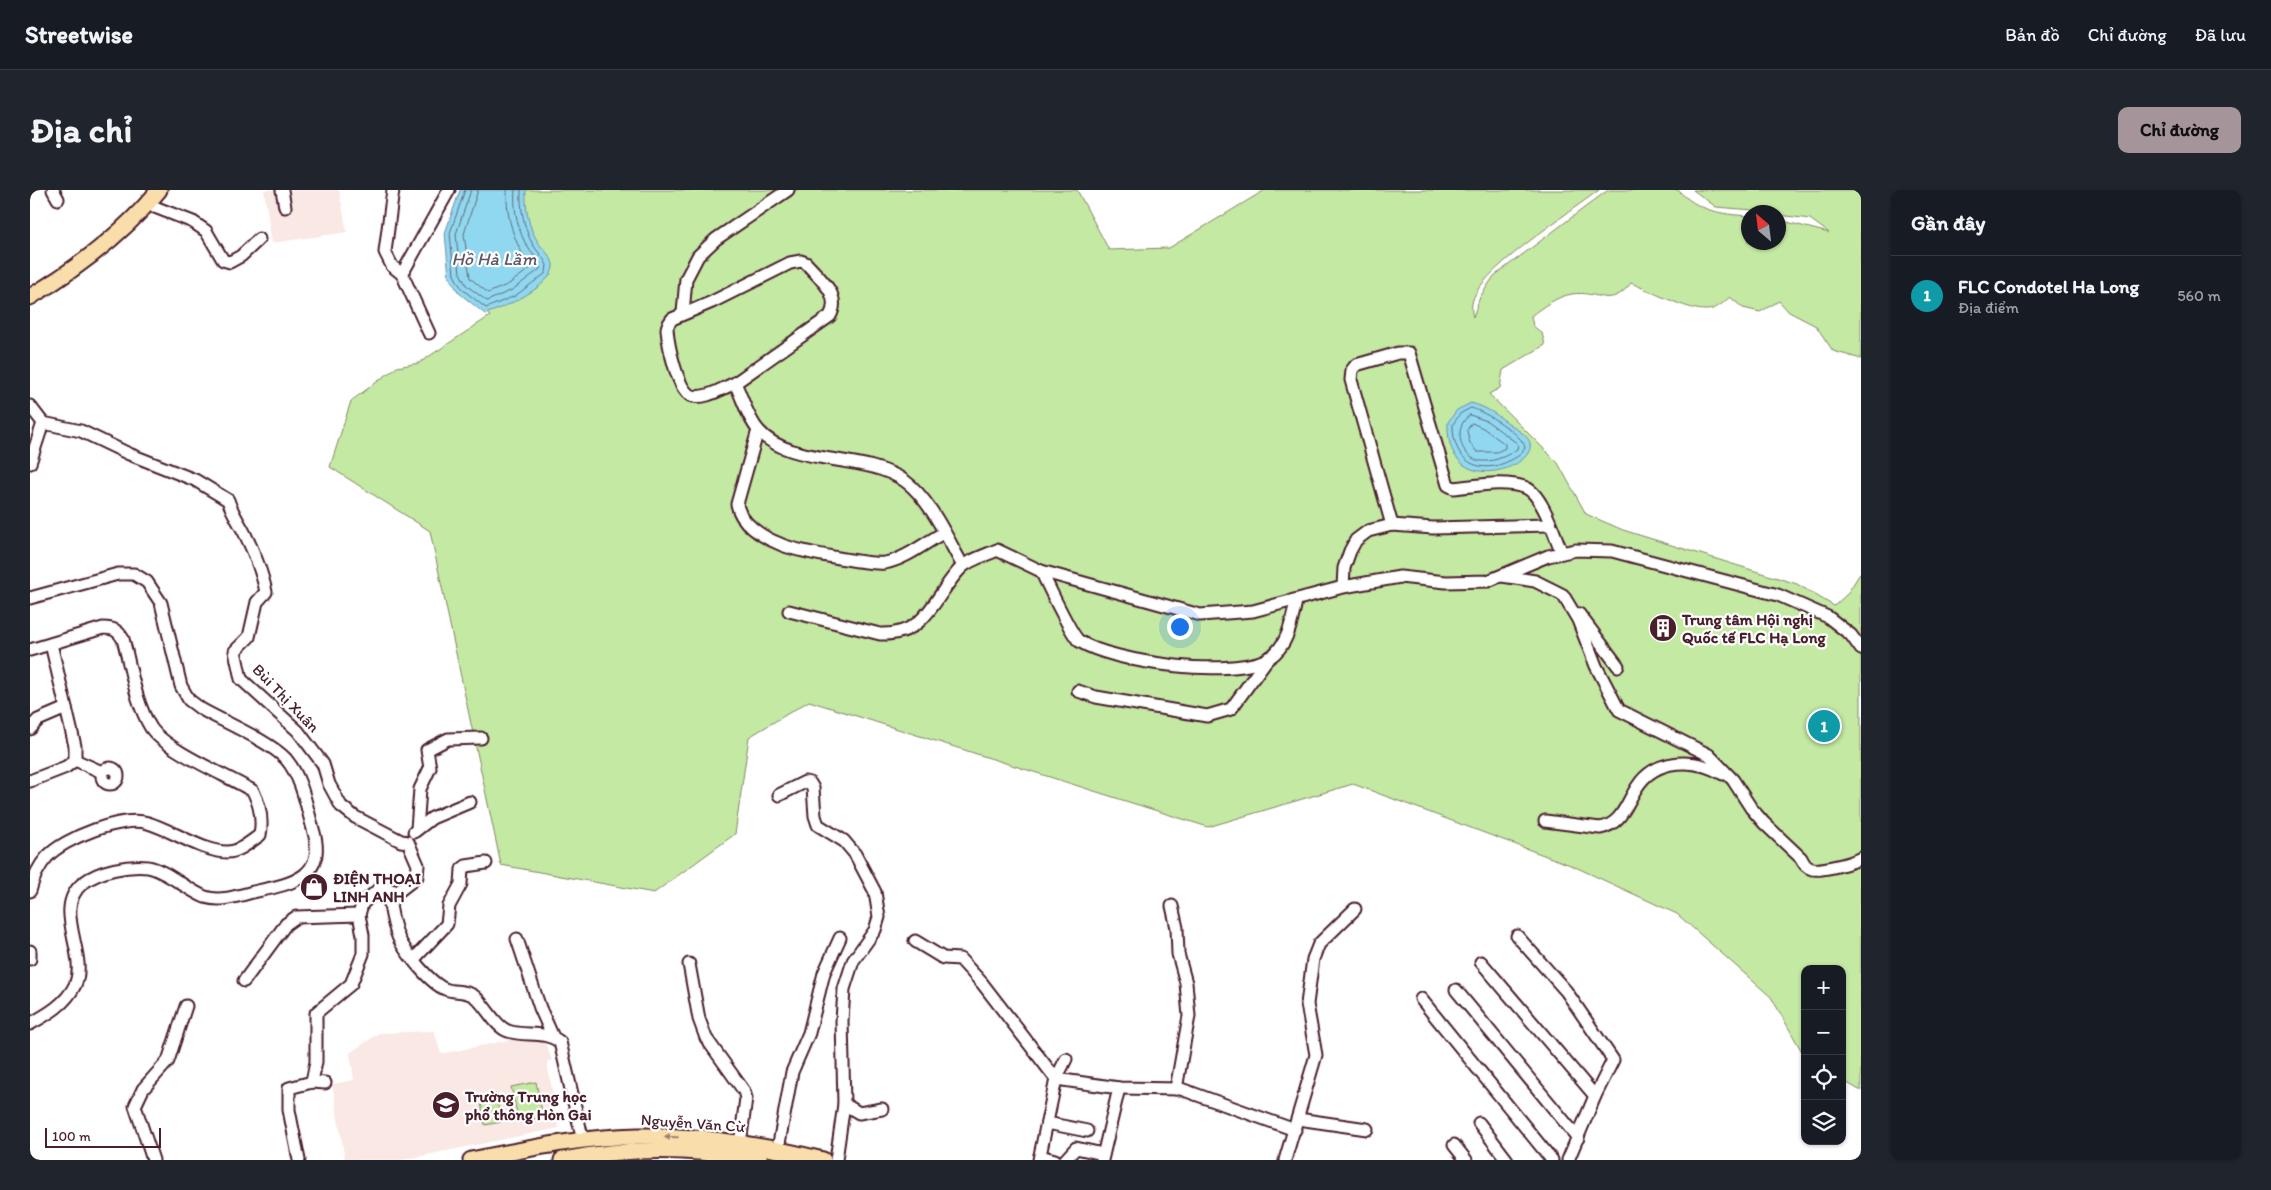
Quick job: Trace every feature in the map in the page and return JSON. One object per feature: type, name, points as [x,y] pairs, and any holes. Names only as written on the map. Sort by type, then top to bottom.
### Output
[{"type":"main road","points":[[30,298],[97,250],[148,204],[160,190]]},
{"type":"main road","name":"Nguyễn Văn Cừ","points":[[471,1160],[583,1141],[637,1136],[703,1145],[760,1160]]},
{"type":"main road","name":"Nguyễn Văn Cừ","points":[[562,1160],[644,1150],[740,1144],[778,1149],[823,1160]]},
{"type":"street","points":[[282,190],[285,207]]},
{"type":"street","points":[[393,190],[385,252],[392,266],[402,274],[429,333]]},
{"type":"street","points":[[402,274],[449,190]]},
{"type":"street","points":[[683,312],[686,278],[698,256],[716,239],[788,190]]},
{"type":"street","points":[[148,204],[193,222],[206,231],[223,260],[230,262],[241,256],[259,239]]},
{"type":"street","points":[[795,261],[806,264],[832,293],[835,301],[830,316],[735,383],[700,396],[691,395],[682,388],[677,378],[667,329],[672,319],[683,312],[712,302],[795,261]]},
{"type":"street","points":[[1392,525],[1351,380],[1352,370],[1356,365],[1398,353],[1409,353],[1448,485],[1454,488],[1502,484],[1525,487],[1535,494],[1562,553]]},
{"type":"street","points":[[735,383],[758,430],[781,446],[873,467],[905,481],[918,493],[963,566]]},
{"type":"street","points":[[30,406],[43,423],[30,463]]},
{"type":"street","name":"Bùi Thị Xuân","points":[[43,423],[81,430],[130,454],[194,480],[228,500],[231,510],[243,529],[263,573],[266,592],[257,602],[249,637],[235,651],[241,678],[298,731],[323,764],[329,784],[340,806],[355,817],[401,841],[408,842]]},
{"type":"street","points":[[758,430],[737,504],[739,514],[745,522],[780,545],[870,564],[886,563],[901,558],[943,532]]},
{"type":"street","points":[[1343,587],[1344,568],[1356,540],[1368,531],[1392,525],[1432,528],[1550,525]]},
{"type":"street","points":[[789,611],[880,634],[894,635],[918,624],[963,566],[997,550],[1041,571],[1200,615],[1253,611],[1343,587],[1400,577],[1454,582],[1488,581],[1548,556],[1576,550],[1612,551],[1778,594],[1828,617],[1851,636],[1861,650]]},
{"type":"street","points":[[1041,571],[1078,640],[1096,649],[1155,663],[1210,669],[1240,666],[1268,658]]},
{"type":"street","points":[[30,598],[118,574],[134,574],[147,582],[161,603],[181,686],[189,700],[201,710],[280,752],[299,779],[318,842],[316,860],[306,875],[292,884],[222,900],[205,897],[151,868],[133,866],[107,872],[83,884],[74,895],[69,910],[78,968],[76,984],[66,999],[53,1010],[30,1024]]},
{"type":"street","points":[[1500,576],[1535,581],[1563,595],[1573,611],[1596,666],[1619,710],[1709,754],[1734,780],[1751,808],[1801,858],[1806,866],[1814,870],[1857,860],[1861,872]]},
{"type":"street","points":[[1078,691],[1096,697],[1207,716],[1231,709],[1268,658],[1282,647],[1296,601]]},
{"type":"street","points":[[1573,611],[1582,615],[1618,666]]},
{"type":"street","points":[[30,650],[103,628],[112,628],[119,632],[123,639],[142,710],[152,729],[169,744],[253,791],[259,803],[262,824],[260,835],[244,847],[228,852],[213,850],[146,822],[122,821],[72,840],[48,856],[34,878],[30,891]]},
{"type":"street","points":[[50,644],[75,746],[75,760]]},
{"type":"street","points":[[30,729],[38,720],[66,708]]},
{"type":"street","points":[[416,829],[420,789],[430,768],[427,750],[448,739],[481,738]]},
{"type":"street","points":[[75,760],[102,772]]},
{"type":"street","points":[[30,781],[66,767],[75,760]]},
{"type":"street","points":[[1545,821],[1600,828],[1609,827],[1621,816],[1638,785],[1647,776],[1660,768],[1675,763],[1690,762],[1703,764],[1734,780]]},
{"type":"street","points":[[779,795],[804,782],[811,784],[818,826],[849,846],[871,884],[876,900],[878,924],[853,962],[844,989],[842,1021],[844,1104],[836,1160]]},
{"type":"street","points":[[470,802],[432,818],[416,829],[408,842],[418,865],[417,877],[398,892],[390,905],[399,940],[426,976],[445,990],[463,991],[473,995],[487,1008],[496,1023],[506,1031],[553,1036]]},
{"type":"street","points":[[414,959],[447,924],[449,906],[461,884],[462,869],[466,866],[486,863]]},
{"type":"street","points":[[312,1082],[316,1062],[316,1013],[351,984],[363,954],[363,935],[358,915],[362,904],[381,887],[398,892]]},
{"type":"street","points":[[1172,906],[1178,954],[1186,983],[1189,1016],[1176,1089]]},
{"type":"street","points":[[1285,1160],[1316,1055],[1307,1004],[1313,960],[1319,944],[1355,909]]},
{"type":"street","points":[[244,981],[286,924],[296,916],[358,915]]},
{"type":"street","points":[[1517,936],[1566,990],[1614,1060],[1595,1096],[1568,1160]]},
{"type":"street","points":[[517,938],[540,1008],[553,1036],[560,1042],[562,1048],[583,1141]]},
{"type":"street","points":[[778,1149],[792,1072],[809,1033],[824,973],[840,938]]},
{"type":"street","points":[[915,941],[943,958],[960,959],[982,983],[1056,1079],[1119,1088],[1176,1089],[1296,1124],[1367,1129]]},
{"type":"street","points":[[30,951],[30,959]]},
{"type":"street","points":[[1481,962],[1595,1096]]},
{"type":"street","points":[[689,964],[699,1019],[706,1038],[744,1090],[746,1098],[740,1144]]},
{"type":"street","points":[[1456,990],[1578,1138]]},
{"type":"street","points":[[1421,999],[1552,1160]]},
{"type":"street","points":[[153,1160],[135,1106],[143,1089],[168,1061],[186,1006]]},
{"type":"street","points":[[1055,1160],[1039,1158],[1056,1079],[1066,1059]]},
{"type":"street","points":[[299,1160],[289,1110],[289,1088],[312,1082],[326,1083]]},
{"type":"street","points":[[1065,1160],[1076,1148],[1102,1157],[1119,1088]]},
{"type":"street","points":[[844,1104],[859,1113],[882,1109]]},
{"type":"street","points":[[1047,1123],[1087,1131]]},
{"type":"street","points":[[1479,1123],[1507,1160]]},
{"type":"street","points":[[1454,1145],[1466,1160]]},
{"type":"shaded area","points":[[264,190],[339,190],[347,232],[272,243]]},
{"type":"shaded area","name":"Trường Trung học phổ thông Hòn Gai","points":[[434,1031],[441,1054],[515,1039],[532,1039],[545,1043],[552,1060],[547,1062],[559,1128],[402,1160],[345,1160],[332,1084],[354,1080],[350,1053],[379,1033]]},
{"type":"green space","points":[[464,190],[1077,190],[1109,250],[1169,248],[1265,190],[1599,190],[1512,255],[1483,283],[1474,298],[1472,306],[1473,317],[1480,297],[1494,276],[1608,190],[1678,190],[1702,207],[1741,215],[1741,250],[1786,250],[1786,222],[1829,233],[1810,219],[1786,216],[1786,205],[1741,205],[1741,209],[1716,207],[1693,190],[1861,190],[1861,359],[1833,351],[1816,326],[1789,312],[1779,301],[1760,312],[1743,308],[1730,297],[1719,306],[1706,310],[1679,304],[1631,283],[1617,296],[1604,297],[1581,293],[1567,295],[1556,299],[1531,316],[1533,326],[1542,333],[1545,345],[1503,370],[1500,388],[1489,394],[1558,463],[1586,514],[1623,530],[1797,584],[1834,606],[1847,594],[1861,572],[1861,1091],[1846,1082],[1846,965],[1801,965],[1801,1050],[1771,997],[1677,914],[1573,866],[1353,784],[1208,827],[809,701],[749,737],[735,834],[654,893],[501,865],[430,531],[330,467],[351,401],[397,367],[419,363],[490,316],[460,292]]},
{"type":"green space","points":[[536,1082],[543,1117],[519,1122],[511,1087]]},
{"type":"green space","points":[[496,1094],[501,1122],[485,1125],[480,1097]]},
{"type":"water","name":"Hồ Hà Lầm","points":[[460,190],[526,190],[527,210],[532,230],[553,264],[552,272],[537,288],[514,302],[485,314],[459,293],[449,277],[445,233]]},
{"type":"water","points":[[1471,403],[1492,412],[1527,438],[1530,443],[1528,453],[1520,461],[1506,468],[1490,472],[1474,470],[1461,462],[1451,447],[1448,422],[1457,410]]},
{"type":"place","name":"Trung tâm Hội nghị Quốc tế FLC Hạ Long","points":[[1663,628]]},
{"type":"place","name":"FLC Condotel Ha Long","points":[[1824,726]]},
{"type":"place","name":"ĐIỆN THOẠI LINH ANH","points":[[314,887]]},
{"type":"place","name":"Trường Trung học phổ thông Hòn Gai","points":[[446,1105]]}]
